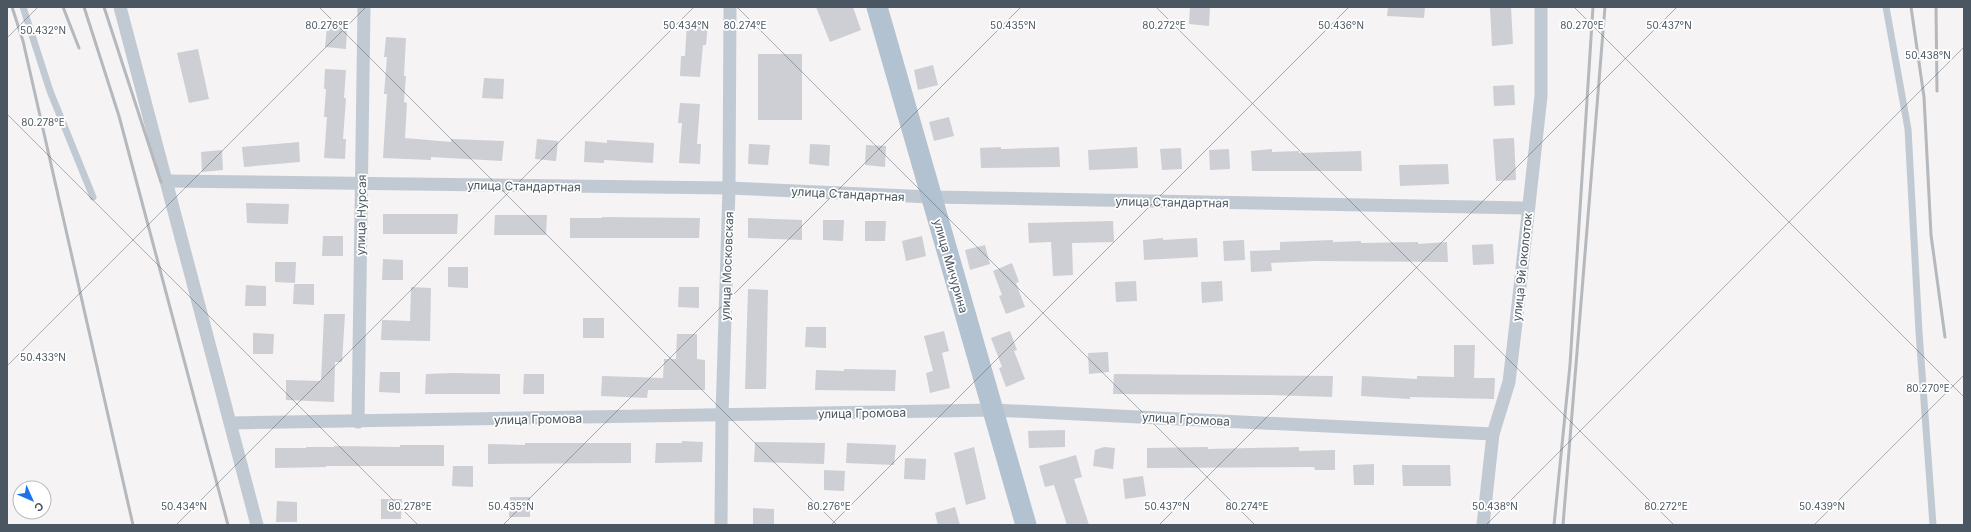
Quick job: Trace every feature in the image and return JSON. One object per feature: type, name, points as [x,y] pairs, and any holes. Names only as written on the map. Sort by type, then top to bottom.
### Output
[{"type":"main road","name":"улица Мичурина","points":[[877,7],[1026,525]]},
{"type":"street","points":[[120,7],[257,525]]},
{"type":"street","name":"улица Нурсая","points":[[358,422],[364,7]]},
{"type":"street","name":"улица Московская","points":[[721,525],[722,416],[729,188],[730,7]]},
{"type":"street","name":"улица 9й околоток","points":[[1482,525],[1493,434],[1509,382],[1541,96],[1541,7]]},
{"type":"street","name":"улица Стандартная","points":[[167,181],[729,188],[931,197],[1528,208]]},
{"type":"street","name":"улица Громова","points":[[231,423],[722,416],[993,410],[1493,434]]},
{"type":"lane","points":[[23,7],[50,91],[93,197]]},
{"type":"lane","points":[[1886,7],[1908,129],[1919,332],[1933,525]]},
{"type":"building","points":[[816,7],[853,7],[861,30],[830,42]]},
{"type":"building","points":[[1190,7],[1210,7],[1209,26],[1189,24]]},
{"type":"building","points":[[1388,7],[1425,7],[1424,18],[1387,16]]},
{"type":"building","points":[[1490,7],[1511,7],[1513,44],[1492,46]]},
{"type":"building","points":[[687,23],[708,25],[706,45],[703,45],[700,77],[680,76],[681,56],[685,56]]},
{"type":"building","points":[[327,27],[347,29],[346,49],[325,47]]},
{"type":"building","points":[[386,37],[406,38],[404,102],[407,103],[405,138],[451,142],[451,139],[504,141],[502,161],[431,157],[431,160],[383,158],[387,94],[384,94],[387,57],[384,57]]},
{"type":"building","points":[[198,49],[209,99],[189,103],[177,53]]},
{"type":"building","points":[[758,54],[802,54],[802,120],[758,120]]},
{"type":"building","points":[[933,65],[938,85],[918,90],[914,70]]},
{"type":"building","points":[[325,69],[346,70],[344,98],[346,98],[343,139],[346,139],[345,159],[324,158],[327,117],[324,117],[326,89],[324,89]]},
{"type":"building","points":[[484,78],[504,79],[503,99],[482,98]]},
{"type":"building","points":[[1514,85],[1515,105],[1494,106],[1493,86]]},
{"type":"building","points":[[680,103],[700,104],[697,144],[701,144],[700,164],[679,163],[682,123],[678,123]]},
{"type":"building","points":[[949,117],[954,136],[934,141],[929,122]]},
{"type":"building","points":[[1514,138],[1516,180],[1496,181],[1493,139]]},
{"type":"building","points":[[537,139],[558,141],[556,161],[535,159]]},
{"type":"building","points":[[607,140],[654,143],[653,163],[604,160],[604,163],[584,162],[585,141],[607,143]]},
{"type":"building","points":[[299,142],[300,162],[244,167],[242,147]]},
{"type":"building","points":[[749,144],[770,145],[768,165],[748,164]]},
{"type":"building","points":[[810,144],[830,145],[829,166],[809,164]]},
{"type":"building","points":[[866,145],[886,146],[885,167],[865,165]]},
{"type":"building","points":[[1001,147],[1001,149],[1059,147],[1060,167],[981,168],[980,148]]},
{"type":"building","points":[[1137,147],[1138,168],[1089,170],[1088,150]]},
{"type":"building","points":[[1181,148],[1182,169],[1162,170],[1160,149]]},
{"type":"building","points":[[1229,149],[1230,169],[1210,170],[1209,150]]},
{"type":"building","points":[[1272,149],[1272,152],[1299,151],[1299,153],[1361,151],[1362,171],[1252,171],[1251,151]]},
{"type":"building","points":[[222,150],[223,170],[202,172],[201,152]]},
{"type":"building","points":[[1448,164],[1449,184],[1400,186],[1399,165]]},
{"type":"building","points":[[246,203],[289,204],[288,224],[247,223]]},
{"type":"building","points":[[383,214],[458,214],[457,234],[383,234]]},
{"type":"building","points":[[495,215],[547,215],[546,235],[494,235]]},
{"type":"building","points":[[570,218],[700,218],[699,238],[570,238]]},
{"type":"building","points":[[748,218],[802,220],[802,240],[748,238]]},
{"type":"building","points":[[823,220],[844,220],[843,241],[823,240]]},
{"type":"building","points":[[865,221],[886,221],[885,241],[865,241]]},
{"type":"building","points":[[1113,221],[1114,242],[1072,243],[1073,275],[1053,276],[1051,242],[1029,243],[1028,223]]},
{"type":"building","points":[[323,236],[343,236],[343,256],[322,256]]},
{"type":"building","points":[[922,236],[926,256],[906,261],[902,241]]},
{"type":"building","points":[[1163,238],[1163,240],[1197,238],[1198,257],[1144,260],[1143,240]]},
{"type":"building","points":[[1244,240],[1245,260],[1224,261],[1223,241]]},
{"type":"building","points":[[1333,240],[1333,242],[1361,241],[1361,243],[1418,242],[1418,244],[1447,242],[1448,262],[1314,261],[1271,263],[1272,271],[1251,272],[1250,251],[1280,250],[1280,242]]},
{"type":"building","points":[[1493,244],[1494,264],[1473,265],[1472,245]]},
{"type":"building","points":[[985,245],[990,264],[970,270],[965,250]]},
{"type":"building","points":[[383,259],[403,260],[403,280],[382,280]]},
{"type":"building","points":[[275,262],[296,262],[295,283],[275,282]]},
{"type":"building","points":[[1012,263],[1019,282],[1016,283],[1025,307],[1006,314],[999,296],[1002,295],[993,271]]},
{"type":"building","points":[[448,267],[468,267],[468,288],[448,287]]},
{"type":"building","points":[[1136,281],[1137,301],[1116,302],[1115,282]]},
{"type":"building","points":[[1222,281],[1223,301],[1202,303],[1201,282]]},
{"type":"building","points":[[294,284],[314,284],[314,305],[293,304]]},
{"type":"building","points":[[246,285],[266,286],[266,306],[245,306]]},
{"type":"building","points":[[411,287],[431,288],[430,341],[381,340],[382,320],[410,321]]},
{"type":"building","points":[[679,287],[699,287],[699,308],[678,307]]},
{"type":"building","points":[[748,289],[768,290],[766,389],[745,389]]},
{"type":"building","points":[[324,314],[345,314],[342,362],[335,362],[334,402],[286,400],[286,380],[321,381]]},
{"type":"building","points":[[583,318],[604,318],[604,338],[583,338]]},
{"type":"building","points":[[806,327],[826,327],[826,348],[805,347]]},
{"type":"building","points":[[944,331],[949,351],[942,353],[950,388],[930,393],[926,373],[933,371],[924,336]]},
{"type":"building","points":[[1010,331],[1017,350],[1014,351],[1025,379],[1006,387],[999,368],[1002,367],[991,338]]},
{"type":"building","points":[[253,333],[274,334],[273,354],[253,354]]},
{"type":"building","points":[[677,334],[697,334],[697,359],[705,360],[705,390],[648,390],[647,398],[601,396],[602,376],[663,378],[664,359],[676,359]]},
{"type":"building","points":[[1454,345],[1475,345],[1474,378],[1495,378],[1494,399],[1410,397],[1410,399],[1361,396],[1362,376],[1417,379],[1417,376],[1454,377]]},
{"type":"building","points":[[1108,352],[1109,372],[1089,374],[1088,353]]},
{"type":"building","points":[[844,369],[896,370],[895,391],[815,390],[816,370],[844,371]]},
{"type":"building","points":[[380,372],[400,372],[400,393],[379,392]]},
{"type":"building","points":[[426,374],[500,374],[500,394],[425,394]]},
{"type":"building","points":[[524,374],[544,374],[544,394],[523,394]]},
{"type":"building","points":[[1114,374],[1333,376],[1332,397],[1113,394]]},
{"type":"building","points":[[1065,430],[1065,447],[1029,448],[1028,431]]},
{"type":"building","points":[[682,441],[703,442],[702,462],[655,463],[656,443],[682,443]]},
{"type":"building","points":[[755,442],[825,443],[824,464],[754,462]]},
{"type":"building","points":[[525,443],[631,443],[631,463],[488,464],[488,444],[525,445]]},
{"type":"building","points":[[847,443],[896,445],[894,465],[846,463]]},
{"type":"building","points":[[400,445],[444,445],[444,466],[326,466],[275,468],[275,448],[334,446],[400,447]]},
{"type":"building","points":[[974,447],[986,499],[966,505],[954,453]]},
{"type":"building","points":[[1104,447],[1115,448],[1113,469],[1093,466],[1095,450]]},
{"type":"building","points":[[1208,447],[1208,449],[1299,447],[1299,451],[1335,450],[1335,470],[1315,470],[1314,467],[1147,468],[1147,448]]},
{"type":"building","points":[[1076,455],[1082,477],[1074,479],[1089,525],[1067,525],[1054,485],[1045,487],[1039,466]]},
{"type":"building","points":[[905,458],[926,459],[925,480],[904,479]]},
{"type":"building","points":[[1374,464],[1374,485],[1354,485],[1353,465]]},
{"type":"building","points":[[1402,465],[1450,465],[1451,486],[1403,486]]},
{"type":"building","points":[[453,466],[473,466],[473,487],[452,486]]},
{"type":"building","points":[[824,470],[845,471],[844,491],[824,490]]},
{"type":"building","points":[[1143,476],[1146,496],[1125,499],[1123,479]]},
{"type":"building","points":[[510,497],[530,497],[530,517],[509,517]]},
{"type":"building","points":[[381,499],[402,499],[401,519],[381,519]]},
{"type":"building","points":[[277,501],[297,502],[297,522],[276,522]]},
{"type":"building","points":[[955,507],[960,525],[938,525],[935,513]]},
{"type":"building","points":[[753,508],[774,509],[774,525],[753,525]]},
{"type":"railway","points":[[12,7],[23,41],[133,525]]},
{"type":"railway","points":[[63,7],[79,48]]},
{"type":"railway","points":[[84,7],[119,116],[228,525]]},
{"type":"railway","points":[[104,7],[161,182]]},
{"type":"railway","points":[[1554,525],[1570,365],[1593,7]]},
{"type":"railway","points":[[1563,525],[1605,7]]},
{"type":"railway","points":[[1911,7],[1924,97],[1931,235],[1945,337]]},
{"type":"railway","points":[[1936,7],[1937,91]]}]
